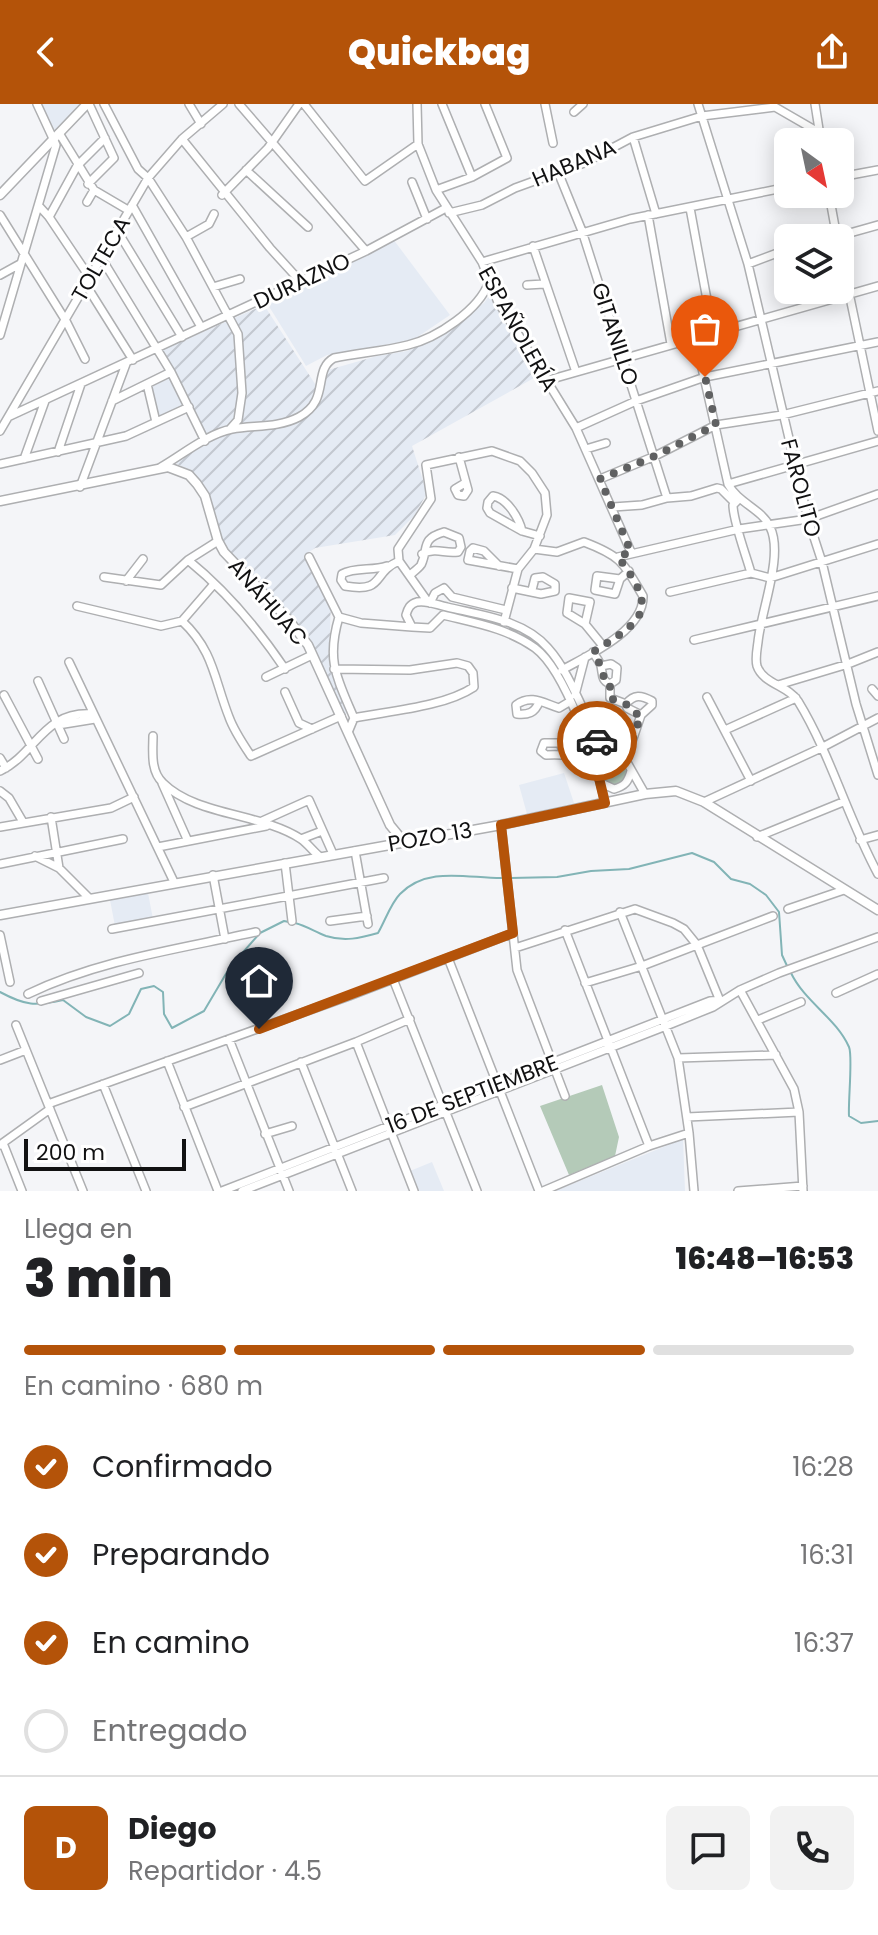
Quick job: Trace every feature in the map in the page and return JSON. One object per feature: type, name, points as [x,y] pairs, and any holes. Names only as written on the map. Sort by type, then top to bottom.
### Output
[{"type":"main road","points":[[0,195],[88,104]]},
{"type":"main road","points":[[0,501],[80,487],[161,467]]},
{"type":"main road","name":"ANÁHUAC","points":[[161,467],[179,470],[197,484],[205,496],[218,541],[233,563],[297,630],[349,730],[390,825],[404,842]]},
{"type":"main road","name":"POZO 13","points":[[0,915],[501,825],[645,794],[676,791],[704,802],[878,910]]},
{"type":"street","points":[[37,104],[91,187],[130,208],[201,327]]},
{"type":"street","points":[[87,202],[91,187],[114,158],[88,104]]},
{"type":"street","points":[[104,104],[138,169],[148,178],[186,237],[238,334],[242,393],[238,420],[230,429]]},
{"type":"street","points":[[189,104],[201,124]]},
{"type":"street","name":"TOLTECA","points":[[0,431],[148,178],[182,139],[223,104]]},
{"type":"street","points":[[239,104],[366,251]]},
{"type":"street","points":[[224,192],[272,143],[302,104],[365,181],[418,144]]},
{"type":"street","name":"ESPAÑOLERÍA","points":[[417,104],[418,144],[436,190],[482,262],[489,282],[545,381],[576,428],[631,552]]},
{"type":"street","points":[[442,104],[472,177]]},
{"type":"street","points":[[436,190],[472,177],[507,158],[485,104]]},
{"type":"street","points":[[545,104],[553,143]]},
{"type":"street","points":[[574,112],[583,104]]},
{"type":"street","name":"FAROLITO","points":[[698,104],[748,264],[808,519],[822,562],[856,704],[878,775]]},
{"type":"street","points":[[815,104],[819,128]]},
{"type":"street","name":"HABANA","points":[[447,210],[482,205],[515,188],[584,163],[633,137],[702,116],[775,107],[811,128]]},
{"type":"street","points":[[0,335],[57,136]]},
{"type":"street","points":[[633,137],[652,214],[671,344]]},
{"type":"street","points":[[49,217],[77,166],[105,138]]},
{"type":"street","points":[[182,139],[301,282]]},
{"type":"street","points":[[246,170],[308,227]]},
{"type":"street","points":[[854,174],[878,170]]},
{"type":"street","name":"GITANILLO","points":[[558,172],[582,231],[667,498]]},
{"type":"street","points":[[412,182],[427,219]]},
{"type":"street","points":[[482,262],[582,231],[774,190]]},
{"type":"street","points":[[39,206],[49,217],[88,282],[129,362],[80,487]]},
{"type":"street","points":[[690,208],[713,332]]},
{"type":"street","name":"DURAZNO","points":[[10,416],[301,282],[447,210]]},
{"type":"street","points":[[186,237],[204,231],[214,214]]},
{"type":"street","points":[[0,215],[3,225],[24,251],[40,283],[66,321],[85,359]]},
{"type":"street","points":[[854,232],[878,225]]},
{"type":"street","points":[[118,232],[182,337]]},
{"type":"street","points":[[533,246],[576,372]]},
{"type":"street","points":[[748,264],[774,254]]},
{"type":"street","points":[[102,259],[171,372],[205,441]]},
{"type":"street","points":[[0,275],[20,264]]},
{"type":"street","points":[[213,287],[240,279]]},
{"type":"street","points":[[161,467],[230,429],[274,425],[297,418],[307,411],[322,389],[322,367],[327,362],[334,358],[411,345],[433,335],[484,295],[489,282]]},
{"type":"street","points":[[527,285],[544,284]]},
{"type":"street","points":[[854,293],[878,286]]},
{"type":"street","points":[[545,381],[812,304]]},
{"type":"street","points":[[851,304],[878,431]]},
{"type":"street","points":[[695,337],[728,484],[736,501],[733,515],[751,573]]},
{"type":"street","points":[[576,428],[636,401],[705,377],[878,342]]},
{"type":"street","points":[[112,401],[171,372]]},
{"type":"street","points":[[58,452],[81,384]]},
{"type":"street","points":[[147,384],[156,422]]},
{"type":"street","points":[[600,479],[716,425],[782,415],[878,391]]},
{"type":"street","points":[[24,459],[45,401]]},
{"type":"street","points":[[0,464],[126,436],[189,407]]},
{"type":"street","points":[[728,484],[878,441]]},
{"type":"street","points":[[586,449],[606,443]]},
{"type":"street","points":[[504,622],[518,569],[534,549],[547,515],[545,493],[520,461],[492,451],[426,465],[431,499],[400,542],[399,561],[429,602],[443,611],[499,628],[536,648],[572,699]]},
{"type":"street","points":[[459,457],[465,483]]},
{"type":"street","points":[[613,507],[642,505],[717,488],[770,525],[775,556],[760,626],[757,667],[763,676],[796,698],[878,874]]},
{"type":"street","points":[[618,557],[739,529],[808,519],[878,494]]},
{"type":"street","points":[[522,531],[520,522],[502,499],[493,496],[488,502],[490,513],[522,531],[540,536]]},
{"type":"street","points":[[410,575],[421,565],[422,554],[425,543],[444,532],[459,538],[461,547],[458,552],[435,549],[422,554]]},
{"type":"street","points":[[104,577],[161,585],[188,560],[218,541]]},
{"type":"street","points":[[534,549],[557,552],[584,542],[618,557],[643,596],[639,616],[629,627],[562,670]]},
{"type":"street","points":[[670,592],[751,573],[770,578],[878,544]]},
{"type":"street","points":[[309,557],[339,617],[333,640],[334,669],[354,718],[349,730]]},
{"type":"street","points":[[126,581],[143,559]]},
{"type":"street","points":[[188,560],[265,640],[285,669]]},
{"type":"street","points":[[387,566],[375,584],[368,588],[345,586],[341,580],[346,571],[364,571],[399,561]]},
{"type":"street","points":[[499,566],[518,569]]},
{"type":"street","points":[[620,579],[629,571]]},
{"type":"street","points":[[77,606],[161,626],[182,621],[214,584]]},
{"type":"street","points":[[429,602],[435,593],[444,588],[452,597],[506,610]]},
{"type":"street","points":[[512,588],[532,590]]},
{"type":"street","points":[[414,603],[415,594],[420,589]]},
{"type":"street","points":[[694,640],[834,609],[878,596]]},
{"type":"street","points":[[412,627],[406,615],[409,606],[429,602]]},
{"type":"street","points":[[339,617],[361,623],[430,628],[443,611]]},
{"type":"street","points":[[443,611],[504,622],[527,630],[541,640],[562,670],[594,746],[605,803]]},
{"type":"street","points":[[182,621],[198,635],[220,683],[229,717],[251,756],[341,716]]},
{"type":"street","points":[[585,624],[603,646]]},
{"type":"street","points":[[532,658],[541,640]]},
{"type":"street","points":[[593,652],[605,682],[610,684]]},
{"type":"street","points":[[778,685],[878,652]]},
{"type":"street","points":[[266,677],[312,655]]},
{"type":"street","points":[[539,702],[559,708],[572,699],[585,657]]},
{"type":"street","points":[[69,662],[174,882]]},
{"type":"street","points":[[334,669],[410,670],[457,663],[468,666],[473,673],[474,687],[465,693],[354,718]]},
{"type":"street","points":[[601,666],[611,664],[617,668],[616,680],[610,684]]},
{"type":"street","points":[[38,681],[64,739]]},
{"type":"street","points":[[610,684],[610,698],[626,704],[634,713],[641,715]]},
{"type":"street","points":[[872,689],[878,696]]},
{"type":"street","points":[[285,692],[299,723],[312,729]]},
{"type":"street","points":[[4,695],[38,759]]},
{"type":"street","points":[[626,704],[637,695],[652,701],[648,710],[641,715],[626,759]]},
{"type":"street","points":[[707,697],[751,781]]},
{"type":"street","points":[[725,730],[796,698]]},
{"type":"street","points":[[2,771],[57,723],[94,716]]},
{"type":"street","points":[[704,802],[878,718]]},
{"type":"street","points":[[153,736],[153,764],[187,839]]},
{"type":"street","points":[[564,754],[575,757],[602,745],[620,750],[645,794]]},
{"type":"street","points":[[0,758],[1,780]]},
{"type":"street","points":[[601,783],[614,789],[622,786],[629,781],[632,770]]},
{"type":"street","points":[[161,782],[194,802],[270,825],[301,839],[319,856]]},
{"type":"street","points":[[0,791],[9,798],[23,822]]},
{"type":"street","points":[[0,827],[111,808],[134,797]]},
{"type":"street","points":[[260,822],[309,800],[333,854]]},
{"type":"street","points":[[757,837],[843,802]]},
{"type":"street","points":[[51,817],[59,868]]},
{"type":"street","points":[[158,847],[270,825]]},
{"type":"street","points":[[501,825],[517,970],[565,1096]]},
{"type":"street","points":[[301,839],[322,831]]},
{"type":"street","points":[[860,840],[878,835]]},
{"type":"street","points":[[0,864],[123,839]]},
{"type":"street","points":[[330,921],[368,920],[355,851]]},
{"type":"street","points":[[35,856],[59,868],[89,898]]},
{"type":"street","points":[[285,863],[292,921]]},
{"type":"street","points":[[213,875],[225,939]]},
{"type":"street","points":[[112,929],[384,878]]},
{"type":"street","points":[[788,909],[844,890]]},
{"type":"street","points":[[515,948],[635,909],[684,929],[697,945],[720,1000]]},
{"type":"street","points":[[620,912],[678,1058],[694,1191]]},
{"type":"street","points":[[585,983],[642,966],[773,916]]},
{"type":"street","points":[[565,930],[649,1146]]},
{"type":"street","points":[[28,994],[64,977],[134,958],[256,932]]},
{"type":"street","points":[[22,1191],[1,1145],[49,1106],[513,933]]},
{"type":"street","points":[[0,935],[10,982]]},
{"type":"street","name":"16 DE SEPTIEMBRE","points":[[242,1191],[336,1150],[664,1023],[713,1007],[720,1000],[779,973],[878,937]]},
{"type":"street","points":[[448,958],[541,1191],[649,1146],[689,1133]]},
{"type":"street","points":[[41,1001],[139,973]]},
{"type":"street","points":[[836,993],[878,974]]},
{"type":"street","points":[[64,977],[73,991]]},
{"type":"street","points":[[393,979],[477,1191]]},
{"type":"street","points":[[738,1191],[803,1189],[799,1112],[794,1089],[740,990]]},
{"type":"street","points":[[758,1020],[801,1002]]},
{"type":"street","points":[[184,1107],[410,1019]]},
{"type":"street","points":[[16,1025],[83,1191]]},
{"type":"street","points":[[229,1039],[289,1191]]},
{"type":"street","points":[[356,1042],[414,1191]]},
{"type":"street","points":[[0,1060],[26,1050]]},
{"type":"street","points":[[678,1058],[776,1055]]},
{"type":"street","points":[[167,1061],[220,1191]]},
{"type":"street","points":[[301,1062],[352,1191]]},
{"type":"street","points":[[103,1084],[146,1191]]},
{"type":"street","points":[[687,1117],[799,1112]]},
{"type":"street","points":[[265,1134],[292,1126]]},
{"type":"street","name":"16 DE SEPTIEMBRE","points":[[220,1191],[281,1172]]},
{"type":"shaded area","points":[[40,104],[81,104],[53,132]]},
{"type":"shaded area","points":[[393,239],[450,315],[413,340],[327,355],[306,366],[265,300],[354,261]]},
{"type":"shaded area","points":[[490,295],[509,330],[543,373],[412,446],[427,493],[414,516],[395,535],[315,548],[306,554],[331,602],[329,659],[347,711],[345,719],[304,633],[293,617],[229,553],[217,530],[201,481],[176,462],[205,445],[162,350],[264,305],[317,387],[328,370],[407,351],[433,339],[484,303]]},
{"type":"shaded area","points":[[170,378],[185,408],[157,420],[149,388]]},
{"type":"shaded area","points":[[564,773],[574,803],[527,814],[519,785]]},
{"type":"shaded area","points":[[148,893],[153,919],[115,926],[110,900]]},
{"type":"shaded area","points":[[683,1139],[685,1191],[555,1191]]},
{"type":"shaded area","points":[[432,1162],[444,1191],[418,1191],[410,1171]]},
{"type":"green space","points":[[595,743],[617,752],[626,771],[624,781],[614,787],[605,784]]},
{"type":"green space","points":[[602,1085],[619,1137],[615,1156],[569,1175],[540,1106]]},
{"type":"waterway","points":[[511,878],[557,877],[629,869],[692,853],[714,862],[731,879],[750,884],[766,895],[779,912],[782,955],[788,968]]},
{"type":"waterway","points":[[295,923],[333,938],[365,936],[378,933],[400,894],[423,879],[436,876],[504,878]]},
{"type":"waterway","points":[[0,992],[31,1004],[63,1000],[86,1017],[110,1026],[129,1014],[141,989],[154,986],[163,992],[164,1014],[172,1028],[204,1011],[230,967],[260,933],[284,921],[289,922]]},
{"type":"waterway","points":[[791,973],[849,1047],[849,1116],[861,1123],[878,1121]]},
{"type":"way so far","points":[[597,741],[620,750],[626,759],[641,715],[627,708],[626,704],[610,698],[610,684],[605,682],[593,652],[629,627],[639,616],[643,605],[643,596],[618,557],[631,552],[600,479],[716,425],[705,377]]},
{"type":"route","points":[[259,1029],[513,933],[501,825],[605,803],[591,745],[597,741]]}]
